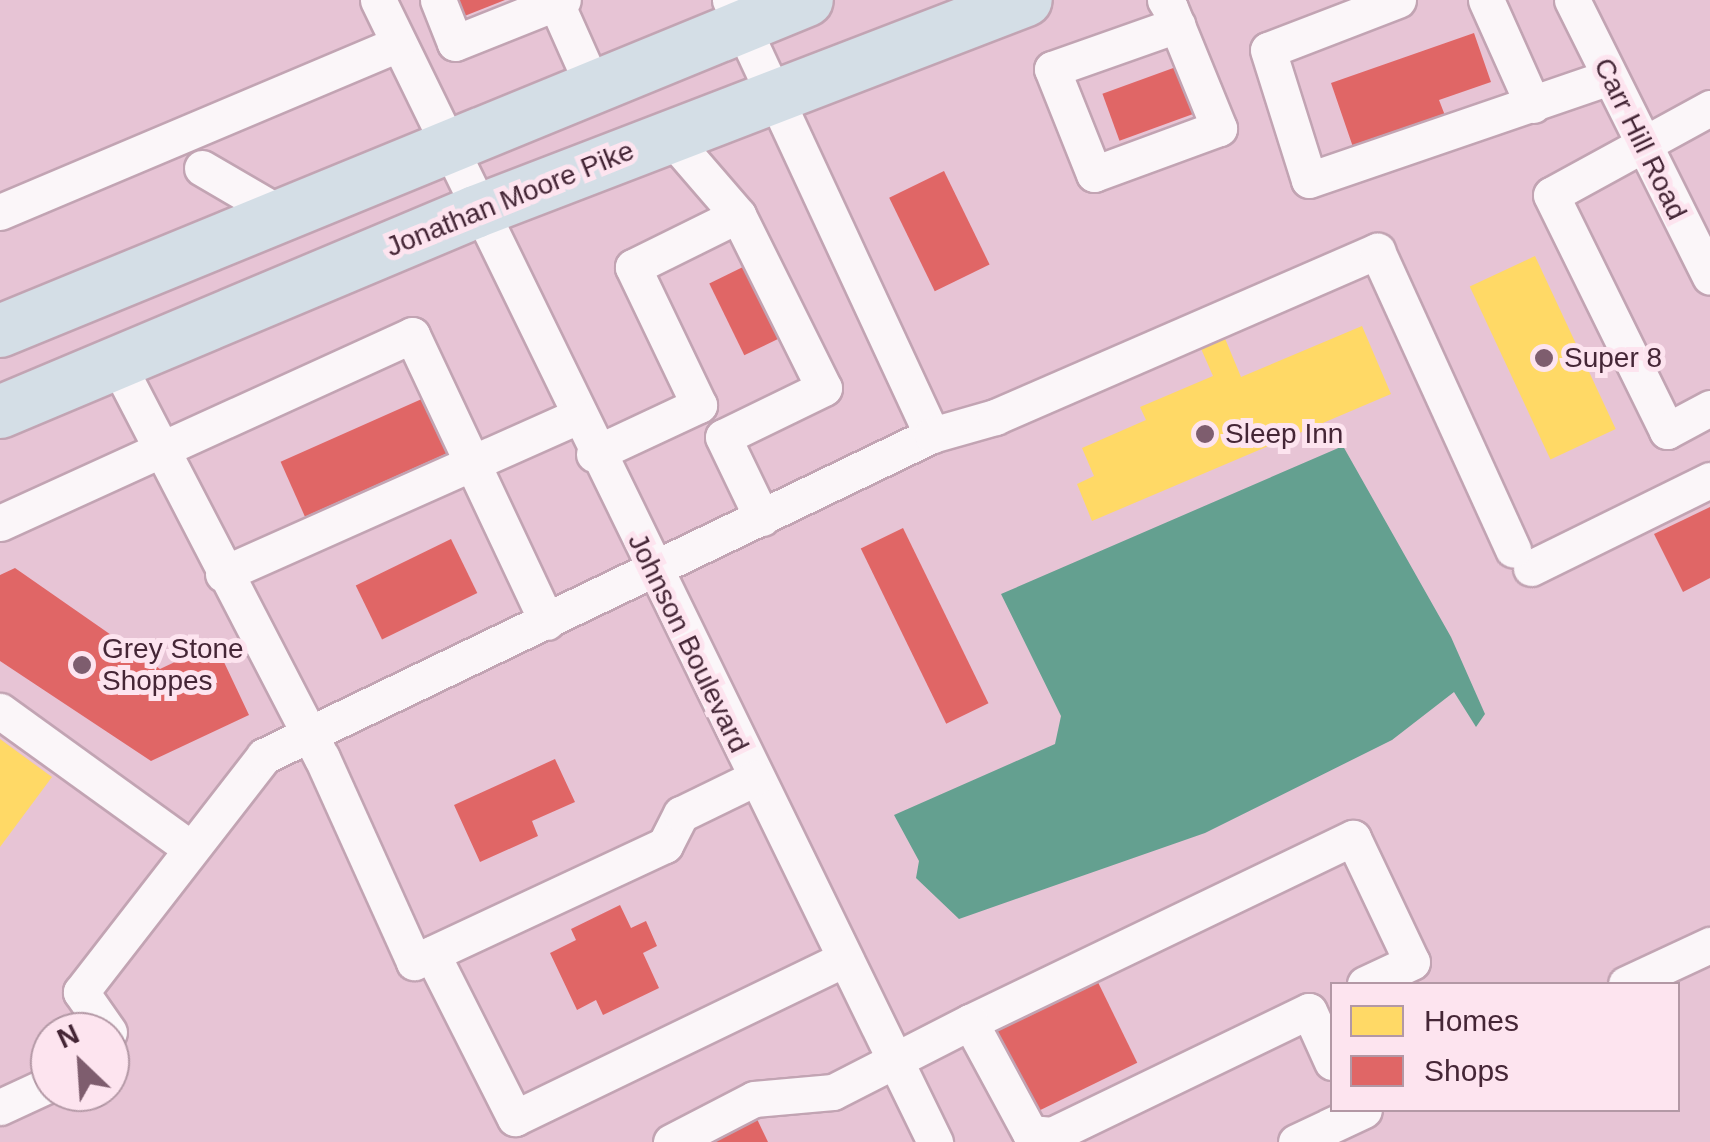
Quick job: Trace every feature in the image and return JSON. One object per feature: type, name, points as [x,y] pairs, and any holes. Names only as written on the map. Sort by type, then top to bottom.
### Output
[{"type":"highway","points":[[0,331],[592,84],[736,12],[807,0]]},
{"type":"highway","name":"Jonathan Moore Pike","points":[[0,412],[668,134],[1026,0]]},
{"type":"street","name":"Johnson Boulevard","points":[[378,0],[475,212],[935,1142]]},
{"type":"street","points":[[438,0],[455,43],[560,2],[592,84]]},
{"type":"street","points":[[1398,0],[1268,50],[1310,180],[1609,77]]},
{"type":"street","points":[[1486,0],[1533,105]]},
{"type":"street","name":"Carr Hill Road","points":[[1572,0],[1710,277]]},
{"type":"street","points":[[736,12],[932,435]]},
{"type":"street","points":[[1171,12],[1219,128],[1094,174],[1052,69],[1171,12]]},
{"type":"street","points":[[0,212],[397,44]]},
{"type":"street","points":[[1710,108],[1644,150],[1552,194],[1667,431],[1710,408]]},
{"type":"street","points":[[668,134],[738,215],[824,388],[724,436]]},
{"type":"street","points":[[202,168],[278,213]]},
{"type":"street","points":[[738,215],[633,267],[699,405],[724,436],[762,518]]},
{"type":"street","points":[[96,1012],[82,992],[187,846],[264,756],[302,734],[654,574],[932,435],[995,417],[1377,250],[1522,559],[1710,480]]},
{"type":"street","points":[[0,524],[412,336],[547,622]]},
{"type":"street","points":[[118,363],[302,734],[322,758],[414,962],[665,845],[680,814],[755,778]]},
{"type":"street","points":[[594,454],[699,405]]},
{"type":"street","points":[[223,574],[576,417]]},
{"type":"street","points":[[0,710],[187,846]]},
{"type":"street","points":[[671,1142],[754,1100],[833,1092],[897,1065],[970,1022],[1353,838],[1412,962],[1369,982]]},
{"type":"street","points":[[1630,982],[1710,944]]},
{"type":"street","points":[[432,954],[515,1118],[844,959]]},
{"type":"street","points":[[970,1022],[1018,1124],[1052,1135],[1321,1006],[1330,1052]]},
{"type":"street","points":[[0,1108],[30,1094]]},
{"type":"street","points":[[1296,1142],[1361,1119]]},
{"type":"shaded area","points":[[1343,446],[1451,637],[1485,714],[1476,727],[1454,692],[1392,740],[1205,833],[959,919],[916,878],[919,861],[894,815],[1055,744],[1061,716],[1001,594]]},
{"type":"building: Homes","name":"Super 8","points":[[1535,256],[1616,429],[1550,460],[1470,286]]},
{"type":"building: Homes","name":"Sleep Inn","points":[[1219,324],[1241,377],[1362,326],[1391,394],[1092,521],[1077,484],[1094,476],[1082,448],[1146,420],[1140,407],[1213,376],[1195,335]]},
{"type":"building: Homes","points":[[0,739],[52,777],[0,847]]},
{"type":"building: Shops","points":[[456,0],[505,0],[462,17]]},
{"type":"building: Shops","points":[[1474,33],[1491,82],[1439,100],[1446,118],[1354,150],[1331,83]]},
{"type":"building: Shops","points":[[1187,63],[1204,110],[1120,141],[1102,94]]},
{"type":"building: Shops","points":[[944,171],[990,264],[935,291],[889,198]]},
{"type":"building: Shops","points":[[747,265],[782,337],[744,355],[709,283]]},
{"type":"building: Shops","points":[[424,398],[448,453],[305,517],[281,462]]},
{"type":"building: Shops","points":[[1710,507],[1710,578],[1683,592],[1654,534]]},
{"type":"building: Shops","points":[[903,528],[988,703],[946,724],[861,549]]},
{"type":"building: Shops","points":[[451,539],[477,593],[382,639],[356,585]]},
{"type":"building: Shops","name":"Grey Stone Shoppes","points":[[15,568],[160,669],[215,643],[249,715],[151,761],[0,661],[0,575]]},
{"type":"building: Shops","points":[[555,759],[575,802],[532,821],[538,836],[480,862],[454,805]]},
{"type":"building: Shops","points":[[620,905],[631,928],[646,921],[657,946],[643,953],[659,988],[603,1015],[596,1000],[577,1010],[550,953],[576,940],[571,929]]},
{"type":"building: Shops","points":[[1093,972],[1137,1063],[1031,1115],[987,1024]]},
{"type":"building: Shops","points":[[757,1119],[768,1142],[711,1142]]},
{"type":"place","name":"Super 8","points":[[1544,358]]},
{"type":"place","name":"Sleep Inn","points":[[1205,434]]},
{"type":"place","name":"Grey Stone Shoppes","points":[[82,665]]}]
